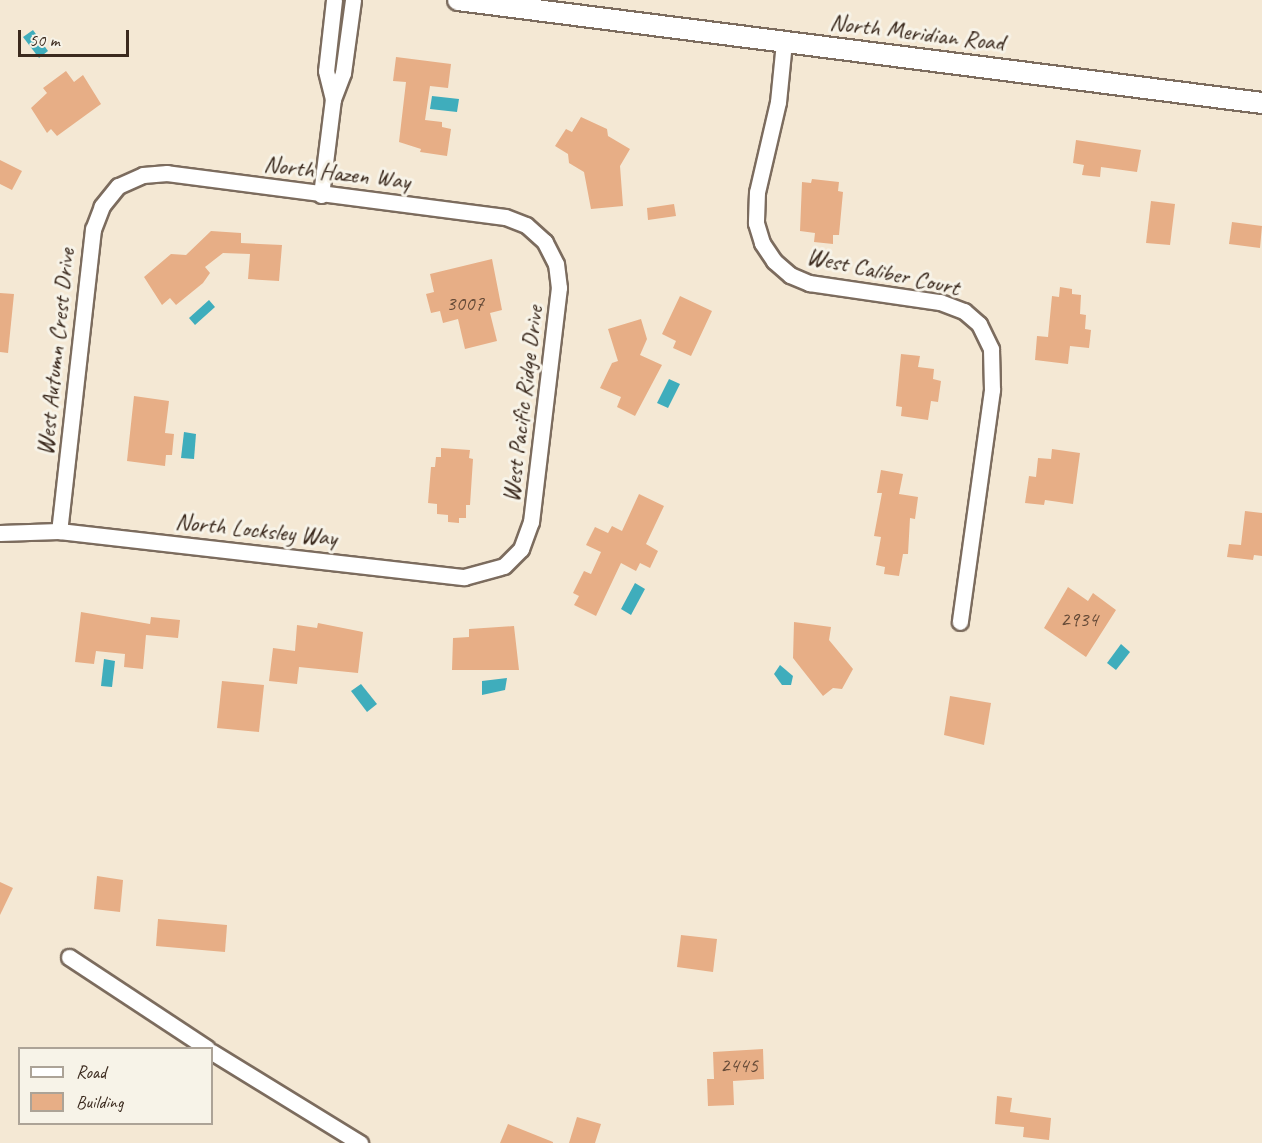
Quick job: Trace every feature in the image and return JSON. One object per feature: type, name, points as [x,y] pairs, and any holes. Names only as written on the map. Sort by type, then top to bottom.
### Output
[{"type":"street","points":[[333,99],[326,71],[334,0]]},
{"type":"street","points":[[321,195],[333,99],[342,73],[353,0]]},
{"type":"street","name":"North Meridian Road","points":[[458,0],[1262,103]]},
{"type":"street","name":"West Caliber Court","points":[[784,42],[778,102],[758,192],[756,223],[762,243],[774,261],[790,275],[809,283],[940,302],[964,311],[979,324],[991,349],[992,390],[960,622]]},
{"type":"street","name":"North Hazen Way","points":[[118,186],[143,175],[166,173],[321,195],[505,217],[526,225],[545,242]]},
{"type":"street","name":"West Autumn Crest Drive","points":[[59,531],[93,229],[102,206],[118,186]]},
{"type":"street","name":"West Pacific Ridge Drive","points":[[504,566],[521,549],[532,515],[559,288],[556,264],[545,242]]},
{"type":"street","name":"North Locksley Way","points":[[0,533],[59,531],[464,577],[504,566]]},
{"type":"street","points":[[69,957],[205,1047]]},
{"type":"street","points":[[213,1053],[360,1143]]},
{"type":"water","points":[[33,30],[48,51],[39,58],[23,37]]},
{"type":"water","points":[[432,96],[459,99],[457,112],[430,109]]},
{"type":"water","points":[[209,300],[215,307],[195,325],[189,318]]},
{"type":"water","points":[[669,379],[680,384],[668,408],[657,403]]},
{"type":"water","points":[[184,432],[196,434],[194,459],[181,458]]},
{"type":"water","points":[[635,583],[645,589],[631,615],[621,609]]},
{"type":"water","points":[[1121,644],[1130,652],[1116,670],[1107,663]]},
{"type":"water","points":[[104,659],[115,661],[112,687],[101,686]]},
{"type":"water","points":[[780,665],[793,676],[791,685],[782,685],[774,674]]},
{"type":"water","points":[[507,678],[505,690],[482,695],[482,681]]},
{"type":"water","points":[[361,684],[377,704],[367,712],[351,691]]},
{"type":"building","points":[[396,57],[451,64],[448,88],[430,86],[425,120],[442,122],[442,127],[451,129],[447,156],[420,152],[421,149],[399,142],[406,82],[393,81]]},
{"type":"building","points":[[66,71],[74,82],[83,75],[101,104],[57,136],[51,129],[47,133],[31,108],[47,93],[43,88]]},
{"type":"building","points":[[581,117],[607,129],[608,136],[630,149],[620,166],[623,206],[591,209],[584,172],[569,163],[568,154],[555,146],[566,129],[572,132]]},
{"type":"building","points":[[1076,140],[1141,150],[1137,172],[1101,167],[1100,177],[1082,175],[1084,165],[1073,163]]},
{"type":"building","points":[[0,160],[22,171],[12,190],[0,184]]},
{"type":"building","points":[[812,179],[839,182],[838,191],[843,192],[839,235],[833,235],[833,244],[814,242],[815,233],[800,231],[802,182],[811,183]]},
{"type":"building","points":[[1151,201],[1175,204],[1170,245],[1146,243]]},
{"type":"building","points":[[674,204],[676,216],[648,220],[647,208]]},
{"type":"building","points":[[1232,222],[1262,226],[1260,248],[1229,244]]},
{"type":"building","points":[[211,231],[241,233],[241,243],[282,245],[279,281],[248,279],[250,254],[223,253],[205,267],[210,273],[203,283],[176,305],[170,298],[162,305],[144,277],[171,254],[186,255]]},
{"type":"building","points":[[492,259],[502,310],[490,313],[497,341],[465,349],[458,319],[443,323],[440,311],[431,313],[426,294],[434,292],[430,274]]},
{"type":"building","points":[[1060,287],[1072,289],[1072,294],[1081,295],[1080,314],[1086,315],[1085,329],[1091,330],[1089,348],[1070,346],[1068,364],[1035,360],[1037,336],[1048,337],[1052,296],[1059,297]]},
{"type":"building","points":[[0,293],[14,294],[8,353],[0,352]]},
{"type":"building","points":[[680,296],[712,311],[691,356],[673,348],[676,341],[662,334]]},
{"type":"building","points":[[641,319],[647,339],[640,355],[662,365],[635,416],[617,407],[621,397],[600,388],[612,363],[618,361],[608,329]]},
{"type":"building","points":[[901,354],[920,356],[918,367],[934,369],[933,379],[941,381],[938,402],[931,401],[928,420],[901,416],[902,407],[896,406]]},
{"type":"building","points":[[134,396],[169,401],[165,433],[174,434],[172,455],[166,455],[165,466],[127,461]]},
{"type":"building","points":[[441,448],[470,450],[469,458],[473,459],[470,505],[466,505],[466,518],[459,518],[459,523],[448,522],[448,515],[437,514],[437,504],[428,503],[431,467],[435,467],[436,457],[441,457]]},
{"type":"building","points":[[1052,449],[1080,453],[1073,504],[1045,500],[1044,505],[1025,503],[1029,476],[1036,477],[1038,458],[1051,459]]},
{"type":"building","points":[[881,470],[903,474],[899,494],[918,497],[915,519],[910,518],[908,554],[903,554],[899,576],[884,574],[885,567],[876,565],[881,537],[874,536],[882,493],[877,493]]},
{"type":"building","points":[[639,494],[664,506],[646,544],[658,551],[650,568],[640,563],[636,571],[621,563],[596,616],[574,605],[579,596],[573,593],[584,571],[591,574],[601,552],[586,545],[595,527],[608,533],[612,526],[622,531]]},
{"type":"building","points":[[1245,511],[1262,513],[1262,556],[1254,555],[1253,560],[1227,557],[1229,544],[1241,545]]},
{"type":"building","points":[[1068,587],[1088,601],[1093,593],[1116,610],[1086,657],[1044,628]]},
{"type":"building","points":[[81,612],[150,624],[151,617],[180,620],[178,638],[146,635],[143,669],[124,667],[125,654],[96,651],[94,664],[75,662]]},
{"type":"building","points":[[794,622],[831,627],[829,640],[853,669],[842,689],[833,688],[823,696],[793,658]]},
{"type":"building","points":[[318,623],[363,632],[358,673],[299,667],[297,684],[269,681],[273,648],[295,651],[297,625],[317,628]]},
{"type":"building","points":[[514,626],[519,670],[452,670],[453,638],[469,637],[469,629]]},
{"type":"building","points":[[222,681],[264,685],[259,732],[217,728]]},
{"type":"building","points":[[950,696],[991,703],[984,745],[944,735]]},
{"type":"building","points":[[97,876],[123,880],[120,912],[94,909]]},
{"type":"building","points":[[0,882],[13,888],[0,915]]},
{"type":"building","points":[[158,919],[227,925],[225,952],[156,946]]},
{"type":"building","points":[[681,935],[717,939],[713,972],[677,967]]},
{"type":"building","points":[[763,1049],[764,1079],[733,1081],[734,1105],[708,1106],[707,1079],[714,1079],[713,1052]]},
{"type":"building","points":[[997,1096],[1012,1098],[1010,1112],[1051,1118],[1049,1140],[1023,1137],[1024,1127],[995,1124]]},
{"type":"building","points":[[577,1117],[601,1124],[595,1143],[569,1143]]},
{"type":"building","points":[[508,1124],[553,1142],[553,1143],[500,1143]]}]
